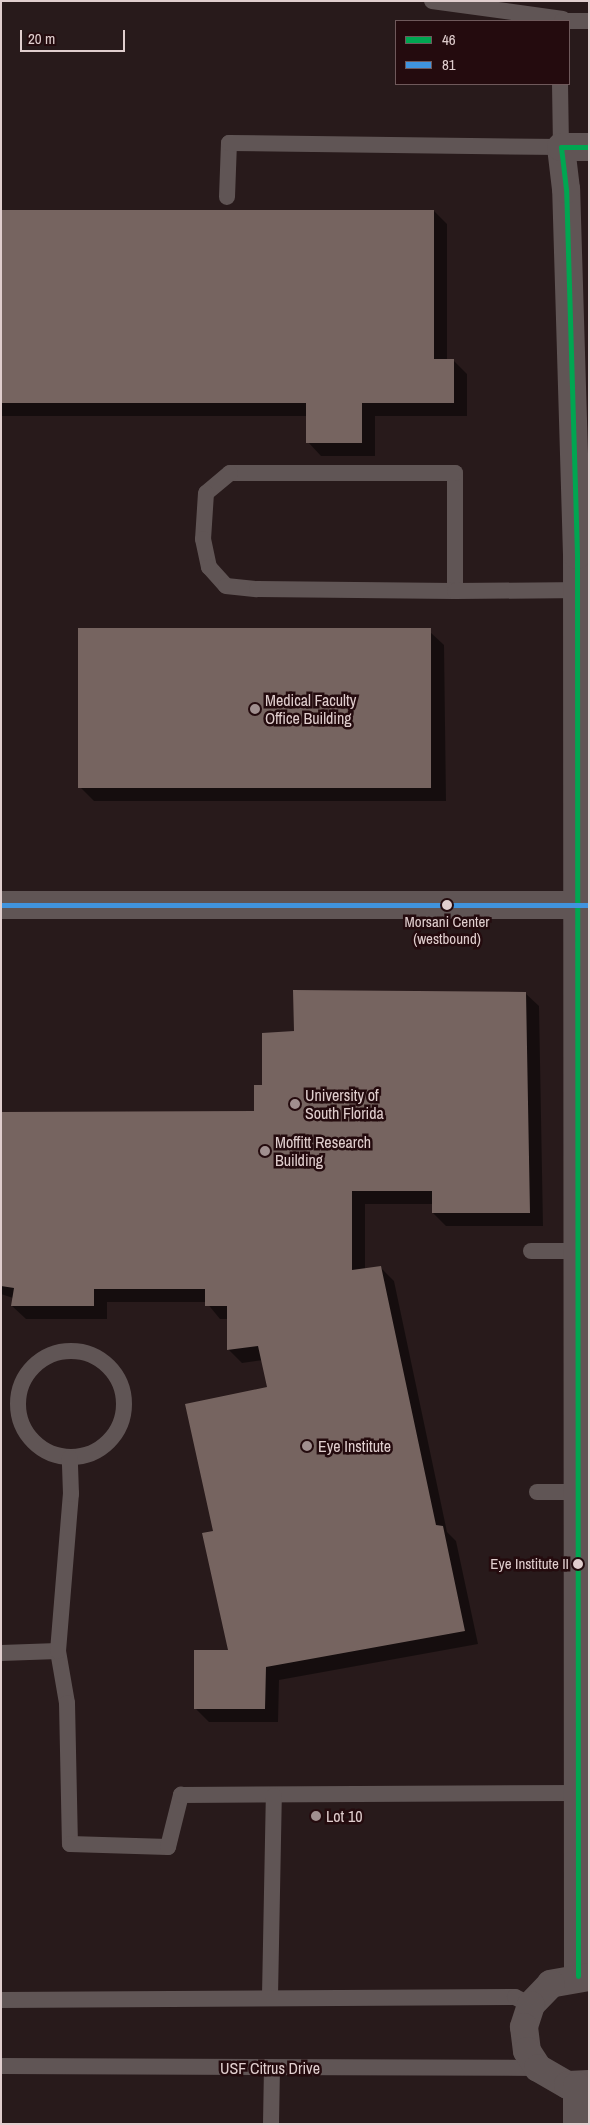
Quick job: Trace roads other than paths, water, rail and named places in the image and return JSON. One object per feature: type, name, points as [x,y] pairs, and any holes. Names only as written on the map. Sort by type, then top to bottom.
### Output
[{"type":"street","points":[[577,2124],[583,2085],[550,2078],[538,2068],[527,2051],[524,2027],[531,2005],[551,1984],[583,1977],[578,1794],[584,1576],[579,1492],[584,905],[583,590],[566,189],[561,147],[589,147]]},
{"type":"street","points":[[1,905],[584,905]]},
{"type":"lane","points":[[432,1],[563,20],[589,20]]},
{"type":"lane","points":[[228,197],[229,142],[561,147],[560,85]]},
{"type":"lane","points":[[454,591],[455,473],[230,473],[206,493],[203,539],[209,567],[226,586],[454,591],[583,590]]},
{"type":"lane","points":[[531,1250],[580,1250]]},
{"type":"lane","points":[[79,1352],[97,1358],[117,1377],[124,1394],[123,1420],[112,1439],[94,1453],[70,1458],[41,1449],[25,1432],[18,1412],[18,1393],[24,1378],[45,1358],[79,1352]]},
{"type":"lane","points":[[70,1458],[71,1494],[58,1652],[67,1704],[70,1844],[168,1847],[181,1795],[578,1794]]},
{"type":"lane","points":[[537,1492],[579,1492]]},
{"type":"lane","points":[[1,1653],[58,1652]]},
{"type":"lane","points":[[270,1996],[274,1796]]},
{"type":"lane","points":[[1,2000],[270,1996],[515,1997],[531,2005]]},
{"type":"lane","name":"USF Citrus Drive","points":[[1,2066],[538,2068]]},
{"type":"lane","points":[[272,2068],[272,2124]]},
{"type":"place","name":"Medical Faculty Office Building","points":[[255,709]]},
{"type":"place","name":"Morsani Center (westbound)","points":[[447,905]]},
{"type":"place","name":"University of South Florida","points":[[295,1104]]},
{"type":"place","name":"Moffitt Research Building","points":[[265,1151]]},
{"type":"place","name":"Eye Institute","points":[[307,1446]]},
{"type":"place","name":"Eye Institute II","points":[[578,1564]]},
{"type":"place","name":"Lot 10","points":[[316,1816]]}]
